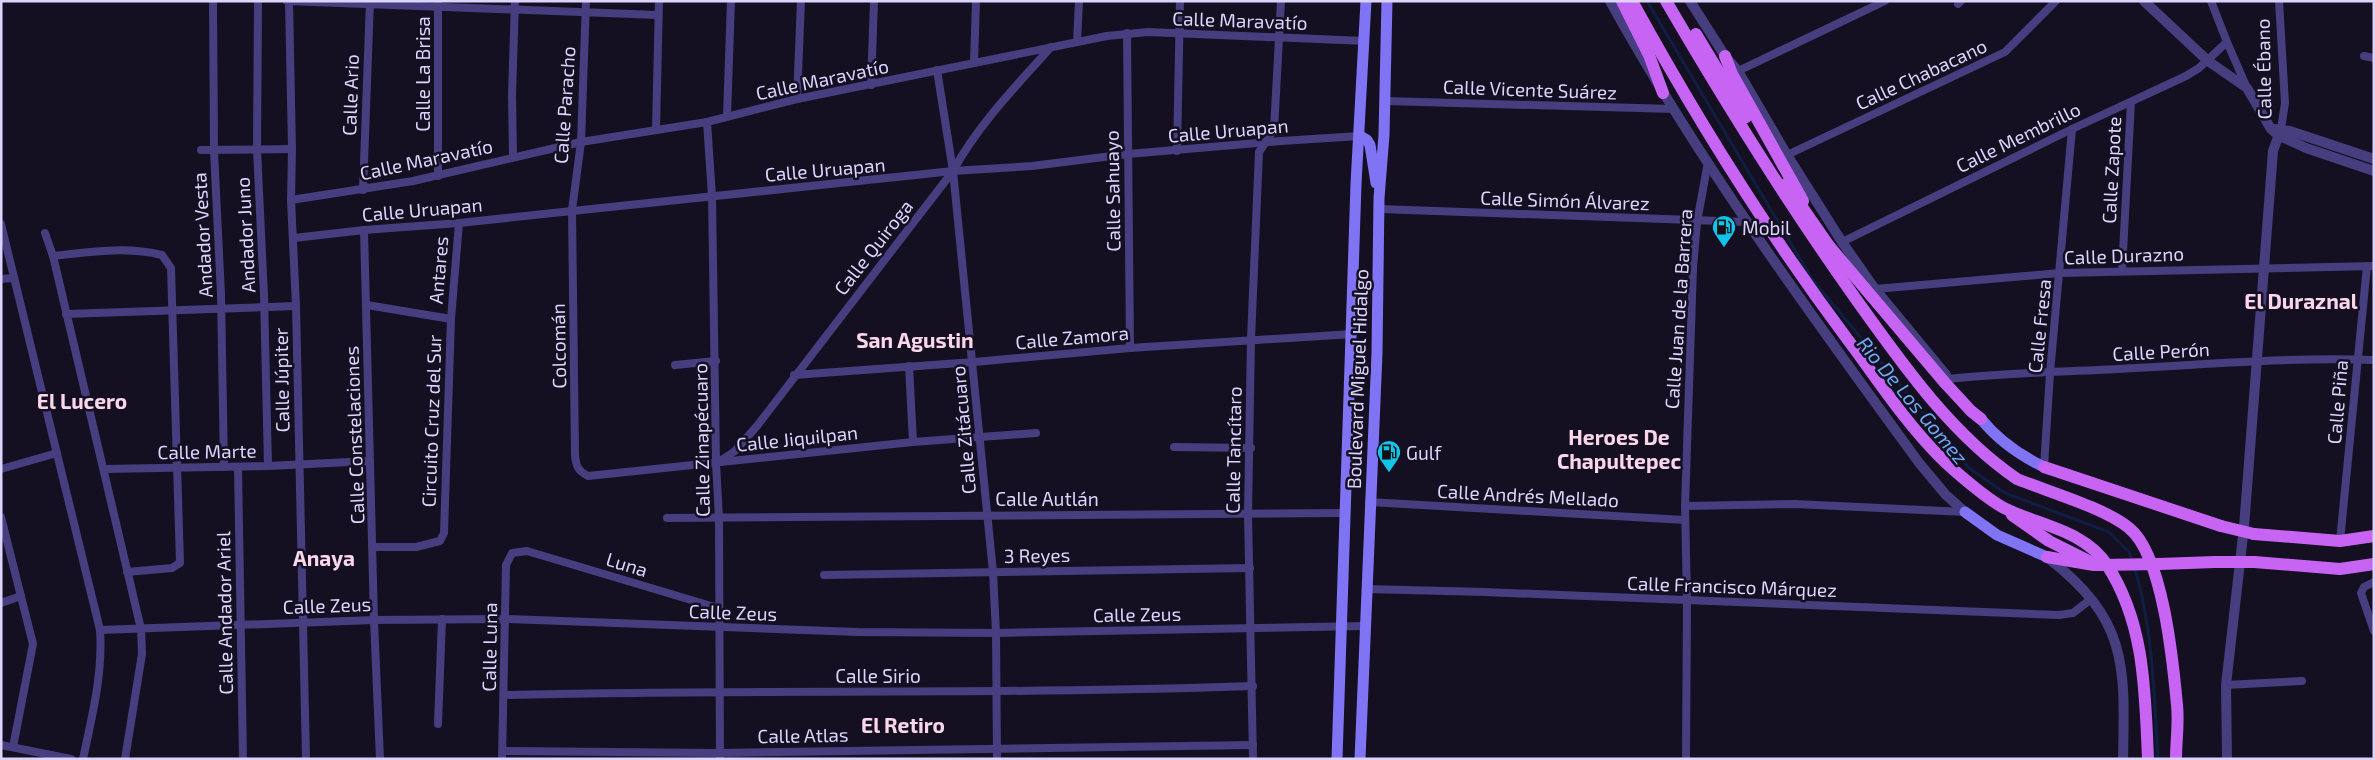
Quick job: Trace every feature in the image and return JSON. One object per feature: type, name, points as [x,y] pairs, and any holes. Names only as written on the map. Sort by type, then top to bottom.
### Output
[{"type":"main road","name":"Boulevard Miguel Hidalgo","points":[[1337,759],[1353,334],[1356,184],[1366,1]]},
{"type":"main road","name":"Boulevard Miguel Hidalgo","points":[[1360,759],[1369,502],[1377,353],[1379,204],[1385,101],[1387,1]]},
{"type":"main road","points":[[1622,1],[1649,55],[1662,93]]},
{"type":"main road","points":[[1632,1],[1678,84],[1811,291],[1908,421],[1953,468],[2034,532],[2099,565]]},
{"type":"main road","points":[[1666,1],[1781,190],[1836,271],[1909,370],[1948,416],[1986,456],[2018,479],[2101,512],[2120,521],[2136,534],[2146,549],[2160,592],[2183,744],[2182,759]]},
{"type":"main road","points":[[1674,1],[1786,184],[1829,246],[1946,384],[2000,441],[2027,459],[2044,467],[2221,526],[2340,541],[2374,536]]},
{"type":"main road","points":[[1725,56],[1732,74],[1761,129],[1799,193],[1836,271]]},
{"type":"main road","points":[[1360,136],[1370,144],[1379,204]]},
{"type":"main road","points":[[2003,508],[2063,532],[2091,547],[2107,564],[2128,605],[2139,648],[2147,704],[2148,759]]},
{"type":"main road","points":[[1965,512],[1997,535],[2047,557],[2079,564],[2254,562],[2340,569],[2374,564]]},
{"type":"main road","points":[[2176,759],[2177,707]]},
{"type":"street","name":"Andador Vesta","points":[[213,1],[214,150],[221,309],[224,468]]},
{"type":"street","name":"Andador Juno","points":[[258,1],[257,150],[264,307],[268,466]]},
{"type":"street","points":[[288,1],[438,4],[586,14],[658,15]]},
{"type":"street","name":"Calle Júpiter","points":[[288,1],[292,149],[291,200],[296,306],[298,465],[304,622],[306,759]]},
{"type":"street","points":[[513,157],[515,1]]},
{"type":"street","name":"Calle Paracho","points":[[572,210],[581,142],[586,1]]},
{"type":"street","points":[[656,129],[659,1]]},
{"type":"street","points":[[727,116],[731,1]]},
{"type":"street","points":[[797,99],[801,1]]},
{"type":"street","points":[[871,85],[874,1]]},
{"type":"street","points":[[974,63],[976,1]]},
{"type":"street","points":[[1077,42],[1079,1]]},
{"type":"street","points":[[1177,150],[1180,1]]},
{"type":"street","name":"Calle Tancítaro","points":[[1253,759],[1248,514],[1251,448],[1251,339],[1260,152],[1274,130],[1281,1]]},
{"type":"street","points":[[1610,1],[1662,93],[1748,222],[1920,464],[1946,495],[1965,512]]},
{"type":"street","points":[[1690,1],[1725,56],[1738,71],[1787,155],[1842,242],[1876,289],[1981,419]]},
{"type":"street","points":[[1738,71],[1885,1]]},
{"type":"street","name":"Calle Chabacano","points":[[1787,155],[2004,52],[2056,1]]},
{"type":"street","points":[[2144,1],[2208,60],[2247,88]]},
{"type":"street","points":[[2211,1],[2247,88],[2277,131],[2306,148],[2374,171]]},
{"type":"street","name":"Calle Ébano","points":[[2277,131],[2285,103],[2279,1]]},
{"type":"street","name":"Calle Ario","points":[[363,190],[370,3]]},
{"type":"street","name":"Calle La Brisa","points":[[438,4],[438,176]]},
{"type":"street","name":"Calle Maravatío","points":[[291,200],[363,190],[438,176],[581,142],[707,122],[797,99],[1126,33],[1148,32],[1180,35],[1365,41]]},
{"type":"street","name":"Calle Sahuayo","points":[[1126,33],[1130,348]]},
{"type":"street","name":"Calle Membrillo","points":[[1842,242],[2072,128],[2186,76],[2208,60],[2227,42]]},
{"type":"street","name":"Calle Quiroga","points":[[716,463],[730,455],[744,441],[953,171],[964,151],[1051,47]]},
{"type":"street","points":[[2364,56],[2374,58]]},
{"type":"street","name":"Calle Zitácuaro","points":[[937,70],[953,171],[974,362],[979,438],[993,572],[996,633],[997,759]]},
{"type":"street","name":"Calle Vicente Suárez","points":[[1385,101],[1674,109]]},
{"type":"street","name":"Calle Zapote","points":[[2122,271],[2131,102]]},
{"type":"street","name":"Calle Zinapécuaro","points":[[707,122],[712,196],[716,361],[716,463],[720,518],[718,608],[720,756]]},
{"type":"street","name":"Calle Fresa","points":[[2044,467],[2050,373],[2072,128]]},
{"type":"street","points":[[2277,131],[2374,159]]},
{"type":"street","points":[[2227,759],[2226,685],[2249,530],[2256,362],[2273,151],[2277,131]]},
{"type":"street","name":"Calle Uruapan","points":[[294,238],[364,230],[459,223],[953,171],[1032,166],[1128,154],[1360,136]]},
{"type":"street","points":[[201,150],[292,149]]},
{"type":"street","name":"Calle Juan de la Barrera","points":[[1686,759],[1687,600],[1684,506],[1693,268],[1697,222],[1708,162]]},
{"type":"street","name":"Calle Simón Álvarez","points":[[1379,204],[1697,222],[1748,222]]},
{"type":"street","name":"Colcomán","points":[[572,210],[575,455],[578,468],[588,476]]},
{"type":"street","name":"Antares","points":[[451,319],[459,223]]},
{"type":"street","points":[[1,224],[102,630],[97,689],[83,759]]},
{"type":"street","name":"Calle Constelaciones","points":[[364,230],[374,620],[380,759]]},
{"type":"street","points":[[45,233],[53,256],[104,469],[127,572],[142,654],[125,759]]},
{"type":"street","points":[[53,256],[98,251],[147,252],[162,256],[169,263],[174,310],[180,563],[172,568],[127,572]]},
{"type":"street","points":[[1,263],[11,262]]},
{"type":"street","name":"Calle Durazno","points":[[1876,289],[2060,273],[2371,266]]},
{"type":"street","name":"Calle Piña","points":[[2340,541],[2357,359],[2371,266]]},
{"type":"street","points":[[1,279],[14,278]]},
{"type":"street","name":"Circuito Cruz del Sur","points":[[367,305],[451,319],[444,533],[440,541],[431,545],[373,548]]},
{"type":"street","points":[[66,314],[296,306]]},
{"type":"street","name":"Calle Zamora","points":[[794,375],[1251,339],[1353,334]]},
{"type":"street","name":"Calle Perón","points":[[1950,379],[1991,374],[2050,373],[2256,362],[2374,360]]},
{"type":"street","points":[[675,364],[716,361]]},
{"type":"street","points":[[910,366],[913,442]]},
{"type":"street","name":"Calle Jiquilpan","points":[[588,476],[913,442],[1036,433]]},
{"type":"street","points":[[1174,447],[1251,448]]},
{"type":"street","points":[[1,469],[57,453]]},
{"type":"street","name":"Calle Marte","points":[[104,469],[224,468],[370,460]]},
{"type":"street","name":"Calle Andador Ariel","points":[[238,467],[243,759]]},
{"type":"street","name":"Calle Andrés Mellado","points":[[1369,502],[1684,520]]},
{"type":"street","points":[[1684,506],[1795,504],[1965,512]]},
{"type":"street","name":"Calle Autlán","points":[[667,518],[1345,513]]},
{"type":"street","points":[[1,517],[4,538],[22,596],[33,644],[13,747]]},
{"type":"street","name":"Luna","points":[[527,550],[718,608]]},
{"type":"street","name":"Calle Luna","points":[[503,755],[508,559],[512,552],[527,550]]},
{"type":"street","points":[[2047,557],[2070,576],[2091,599],[2104,615],[2112,633],[2121,666],[2124,687],[2123,759]]},
{"type":"street","name":"3 Reyes","points":[[824,576],[1250,568]]},
{"type":"street","points":[[2374,582],[2364,587],[2361,593],[2374,631]]},
{"type":"street","name":"Calle Francisco Márquez","points":[[1366,589],[2066,615],[2079,610],[2091,599]]},
{"type":"street","points":[[1,604],[22,596]]},
{"type":"street","points":[[438,724],[442,619]]},
{"type":"street","name":"Calle Zeus","points":[[102,630],[442,619],[506,619],[718,628],[996,633],[1365,626]]},
{"type":"street","points":[[2226,685],[2302,681]]},
{"type":"street","name":"Calle Sirio","points":[[504,695],[997,691],[1253,686]]},
{"type":"street","points":[[1,745],[71,759]]},
{"type":"street","name":"Calle Atlas","points":[[503,755],[720,756],[997,748],[1253,745]]},
{"type":"waterway","name":"Rio De Los Gomez","points":[[1647,1],[1812,279],[1969,468],[2005,493],[2109,532],[2129,552],[2132,560]]},
{"type":"waterway","name":"Rio De Los Gomez","points":[[2135,569],[2146,615],[2149,639],[2158,759]]},
{"type":"place","name":"Mobil","points":[[1724,248]]},
{"type":"place","name":"Gulf","points":[[1389,473]]},
{"type":"district","name":"El Duraznal","points":[[2301,300]]},
{"type":"district","name":"San Agustin","points":[[915,339]]},
{"type":"district","name":"El Lucero","points":[[82,400]]},
{"type":"district","name":"Heroes De Chapultepec","points":[[1619,448]]},
{"type":"district","name":"Anaya","points":[[324,557]]},
{"type":"district","name":"El Retiro","points":[[903,724]]}]
